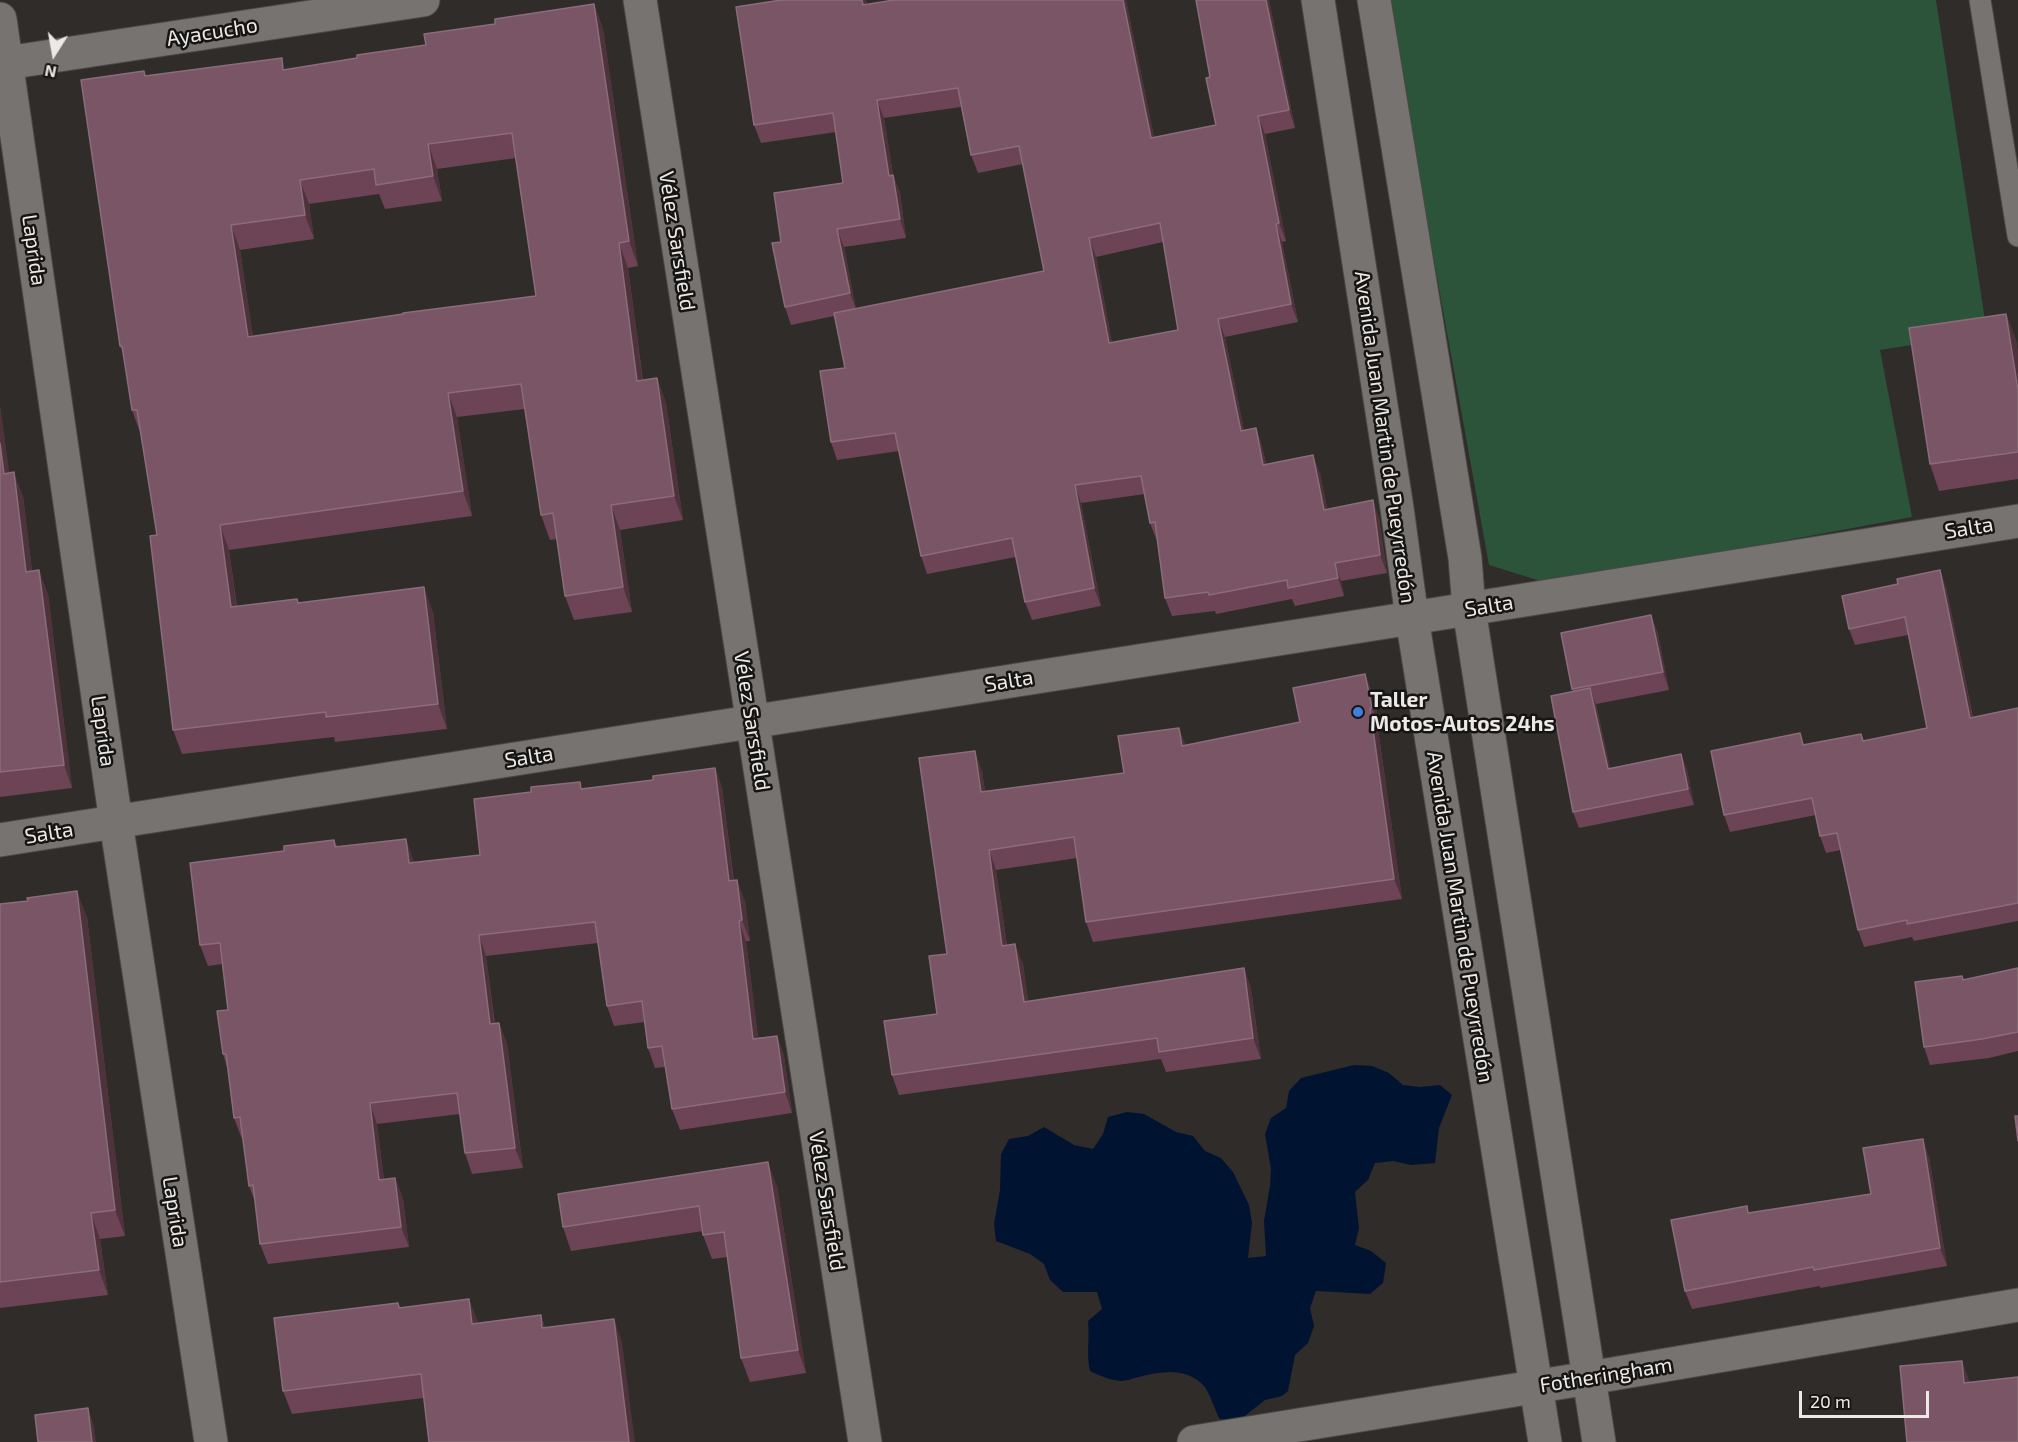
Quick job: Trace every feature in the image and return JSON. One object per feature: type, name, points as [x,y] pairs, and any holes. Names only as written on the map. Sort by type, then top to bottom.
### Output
[{"type":"street","name":"Ayacucho","points":[[4,63],[423,0]]},
{"type":"street","name":"Vélez Sarsfield","points":[[640,0],[865,1442]]},
{"type":"street","name":"Avenida Juan Martin de Pueyrredón","points":[[1318,0],[1412,618],[1545,1442]]},
{"type":"street","points":[[1374,0],[1465,558],[1469,609],[1599,1442]]},
{"type":"street","name":"Laprida","points":[[0,19],[4,63],[116,822],[211,1442]]},
{"type":"street","name":"Salta","points":[[0,840],[1469,609],[2018,520]]},
{"type":"street","name":"Fotheringham","points":[[1194,1442],[2018,1305]]},
{"type":"lane","points":[[1980,0],[2018,236]]},
{"type":"green space","points":[[1387,0],[1936,0],[1987,333],[1880,350],[1912,517],[1550,584],[1489,565]]},
{"type":"water","points":[[1354,1065],[1372,1066],[1389,1073],[1403,1085],[1420,1087],[1440,1085],[1452,1095],[1439,1128],[1435,1163],[1411,1165],[1393,1161],[1375,1163],[1368,1180],[1355,1192],[1359,1228],[1355,1245],[1371,1251],[1386,1263],[1383,1283],[1370,1294],[1316,1291],[1310,1308],[1314,1326],[1308,1343],[1295,1355],[1288,1391],[1282,1396],[1265,1400],[1237,1422],[1220,1419],[1204,1386],[1182,1373],[1165,1372],[1121,1381],[1105,1378],[1090,1371],[1088,1321],[1102,1309],[1097,1292],[1063,1292],[1050,1280],[1044,1264],[1030,1254],[996,1241],[994,1224],[1000,1190],[1001,1154],[1009,1139],[1028,1136],[1044,1127],[1074,1145],[1093,1149],[1103,1134],[1108,1117],[1127,1112],[1144,1114],[1176,1132],[1193,1136],[1205,1151],[1221,1158],[1233,1172],[1249,1205],[1252,1223],[1248,1258],[1266,1256],[1264,1221],[1271,1169],[1265,1134],[1271,1118],[1286,1108],[1289,1091],[1301,1078]]},
{"type":"building","points":[[781,0],[862,0],[863,5],[894,0],[1123,0],[1151,138],[1216,125],[1206,78],[1210,77],[1196,0],[1266,0],[1289,110],[1258,116],[1279,223],[1276,224],[1291,304],[1218,319],[1241,431],[1256,428],[1263,465],[1313,455],[1324,510],[1373,500],[1380,555],[1335,563],[1338,578],[1288,588],[1287,580],[1209,595],[1208,592],[1165,598],[1155,522],[1150,523],[1141,476],[1075,485],[1094,588],[1025,602],[1012,538],[921,556],[895,433],[831,442],[820,371],[845,368],[834,313],[1044,271],[1019,146],[971,155],[958,88],[877,100],[889,176],[893,175],[900,219],[837,229],[850,293],[785,307],[772,243],[781,242],[774,193],[843,183],[833,113],[754,125],[736,7]],"holes":[[[1160,223],[1178,330],[1109,343],[1089,238]]]},
{"type":"building","points":[[594,4],[629,241],[619,243],[637,381],[657,378],[674,496],[611,505],[623,587],[565,596],[553,513],[541,515],[521,384],[448,393],[463,491],[220,525],[231,607],[297,599],[298,603],[424,587],[438,704],[326,717],[326,712],[173,730],[150,536],[157,535],[137,410],[132,410],[122,346],[120,346],[81,80],[144,71],[145,76],[282,58],[283,70],[357,58],[357,55],[426,45],[424,34],[495,24],[495,19]],"holes":[[[512,133],[536,296],[403,313],[248,337],[231,225],[305,215],[300,180],[374,169],[376,185],[433,176],[428,144]]]},
{"type":"building","points":[[2006,314],[2018,390],[2018,452],[1930,464],[1909,328]]},
{"type":"building","points":[[0,443],[4,474],[14,472],[26,572],[39,570],[64,765],[0,772]]},
{"type":"building","points":[[1940,570],[1970,718],[2018,708],[2018,903],[1907,924],[1907,920],[1858,930],[1837,833],[1820,836],[1812,798],[1724,815],[1711,751],[1800,733],[1803,745],[1861,734],[1863,741],[1927,728],[1905,617],[1849,629],[1842,596],[1898,584],[1897,579]]},
{"type":"building","points":[[1651,615],[1663,672],[1572,689],[1561,633]]},
{"type":"building","points":[[1365,674],[1372,708],[1370,708],[1394,879],[1086,922],[1074,837],[989,850],[1002,946],[1015,944],[1024,1002],[1244,968],[1253,1038],[1159,1052],[1157,1038],[892,1075],[884,1021],[937,1014],[929,956],[947,954],[919,758],[975,751],[981,792],[1124,773],[1118,736],[1179,728],[1182,746],[1300,722],[1293,688]]},
{"type":"building","points":[[1590,688],[1608,769],[1681,754],[1688,789],[1573,812],[1551,696]]},
{"type":"building","points":[[715,768],[729,881],[737,880],[742,920],[739,921],[753,1039],[777,1036],[785,1092],[672,1109],[662,1046],[648,1048],[642,1001],[607,1006],[595,922],[479,935],[490,1024],[499,1023],[515,1148],[465,1153],[457,1093],[370,1103],[379,1180],[395,1178],[401,1227],[260,1244],[253,1185],[249,1186],[240,1117],[234,1118],[226,1054],[223,1054],[217,1011],[228,1010],[220,943],[200,945],[190,863],[284,851],[284,846],[334,840],[335,847],[406,839],[409,863],[480,855],[474,799],[531,792],[531,787],[580,782],[581,789],[653,780],[653,776]]},
{"type":"building","points":[[77,891],[115,1210],[91,1213],[99,1270],[0,1282],[0,904]]},
{"type":"building","points":[[2018,968],[2018,1032],[1924,1047],[1915,982],[1962,976],[1963,980]]},
{"type":"building","points":[[2015,1116],[2018,1116],[2018,1141]]},
{"type":"building","points":[[1923,1139],[1940,1248],[1814,1270],[1813,1267],[1685,1291],[1671,1220],[1747,1206],[1748,1213],[1871,1194],[1863,1148]]},
{"type":"building","points":[[768,1162],[798,1350],[741,1358],[724,1232],[703,1235],[699,1206],[563,1227],[558,1194]]},
{"type":"building","points":[[469,1299],[472,1324],[541,1315],[542,1328],[614,1319],[629,1442],[429,1442],[421,1374],[283,1391],[274,1318],[398,1303],[399,1308]]},
{"type":"building","points":[[1962,1361],[1964,1383],[2018,1377],[2018,1442],[1907,1442],[1900,1366]]},
{"type":"building","points":[[88,1408],[92,1442],[38,1442],[35,1415]]},
{"type":"place","name":"Taller Motos-Autos 24hs","points":[[1358,712]]}]
